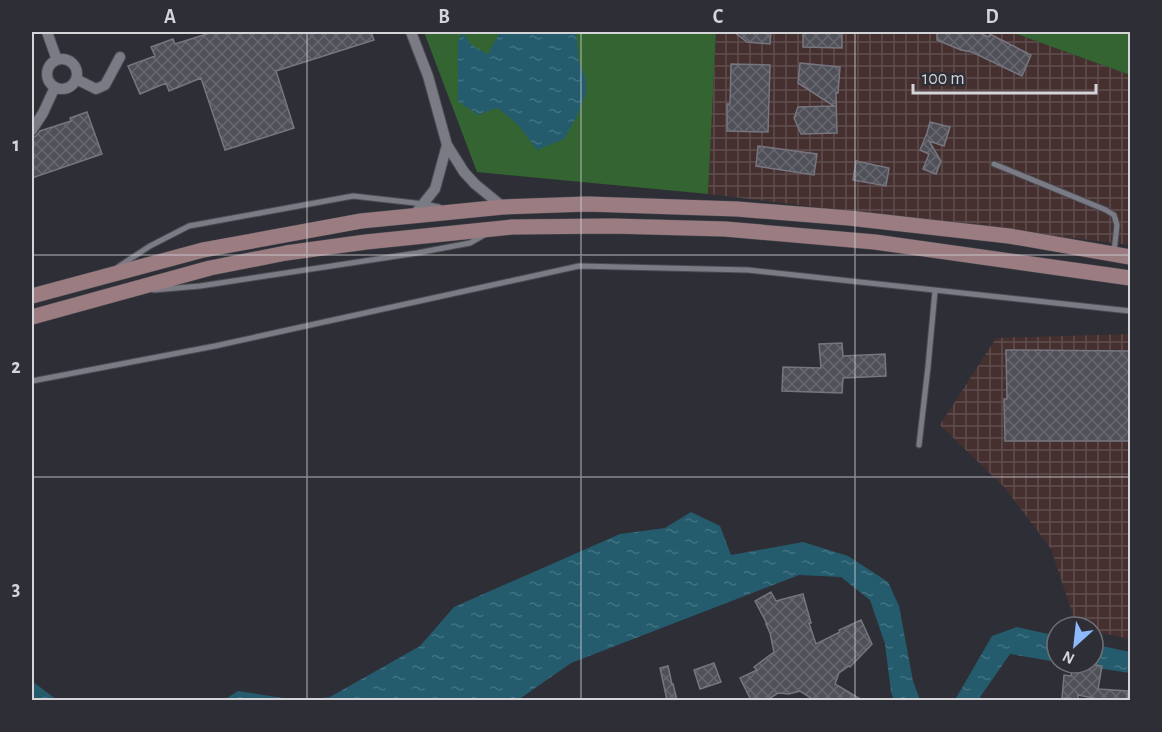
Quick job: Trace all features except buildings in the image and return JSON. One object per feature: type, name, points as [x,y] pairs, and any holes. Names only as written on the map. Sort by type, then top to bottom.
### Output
[{"type":"main road","points":[[32,296],[203,250],[420,209],[458,211],[587,204],[736,209],[849,218],[1009,236],[1131,257]]},
{"type":"main road","points":[[32,316],[210,268],[286,253],[512,227],[612,226],[725,229],[875,242],[1131,278]]},
{"type":"street","points":[[47,32],[57,60]]},
{"type":"street","points":[[411,32],[428,76],[447,145],[464,172],[503,207]]},
{"type":"street","points":[[76,79],[96,89],[105,85],[120,57]]},
{"type":"street","points":[[65,58],[74,63],[78,72],[76,79],[68,88],[55,87],[50,82],[47,73],[51,63],[65,58]]},
{"type":"street","points":[[32,130],[55,87]]},
{"type":"street","points":[[420,209],[435,189],[447,145]]},
{"type":"lane","points":[[994,164],[1114,215],[1117,225],[1114,253]]},
{"type":"lane","points":[[103,277],[150,246],[189,226],[353,196],[420,209]]},
{"type":"lane","points":[[32,381],[215,346],[579,266],[748,270],[1131,311]]},
{"type":"lane","points":[[918,445],[935,291]]},
{"type":"shaded area","points":[[716,32],[1011,32],[1130,75],[1130,245],[708,194]]},
{"type":"shaded area","points":[[1130,334],[1130,639],[1105,634],[1105,615],[1073,615],[1051,549],[1005,488],[940,425],[996,338]]},
{"type":"green space","points":[[424,32],[716,32],[708,194],[477,172]]},
{"type":"green space","points":[[1011,32],[1130,32],[1130,75]]},
{"type":"water","points":[[462,32],[471,45],[488,54],[500,32],[576,32],[579,62],[586,80],[586,93],[577,116],[564,139],[537,150],[515,122],[497,108],[478,115],[458,101],[458,42]]},
{"type":"water","points":[[691,512],[720,526],[731,555],[803,542],[848,556],[888,582],[899,606],[913,681],[920,700],[894,700],[885,644],[870,600],[841,577],[799,575],[571,663],[518,700],[304,700],[330,697],[420,646],[454,607],[620,534],[665,528]]},
{"type":"water","points":[[1017,627],[1045,633],[1045,660],[1010,654],[978,700],[955,700],[992,636]]},
{"type":"water","points":[[1105,647],[1130,652],[1130,673],[1105,669]]},
{"type":"water","points":[[32,681],[57,700],[32,700]]},
{"type":"water","points":[[238,691],[295,700],[224,700]]}]
